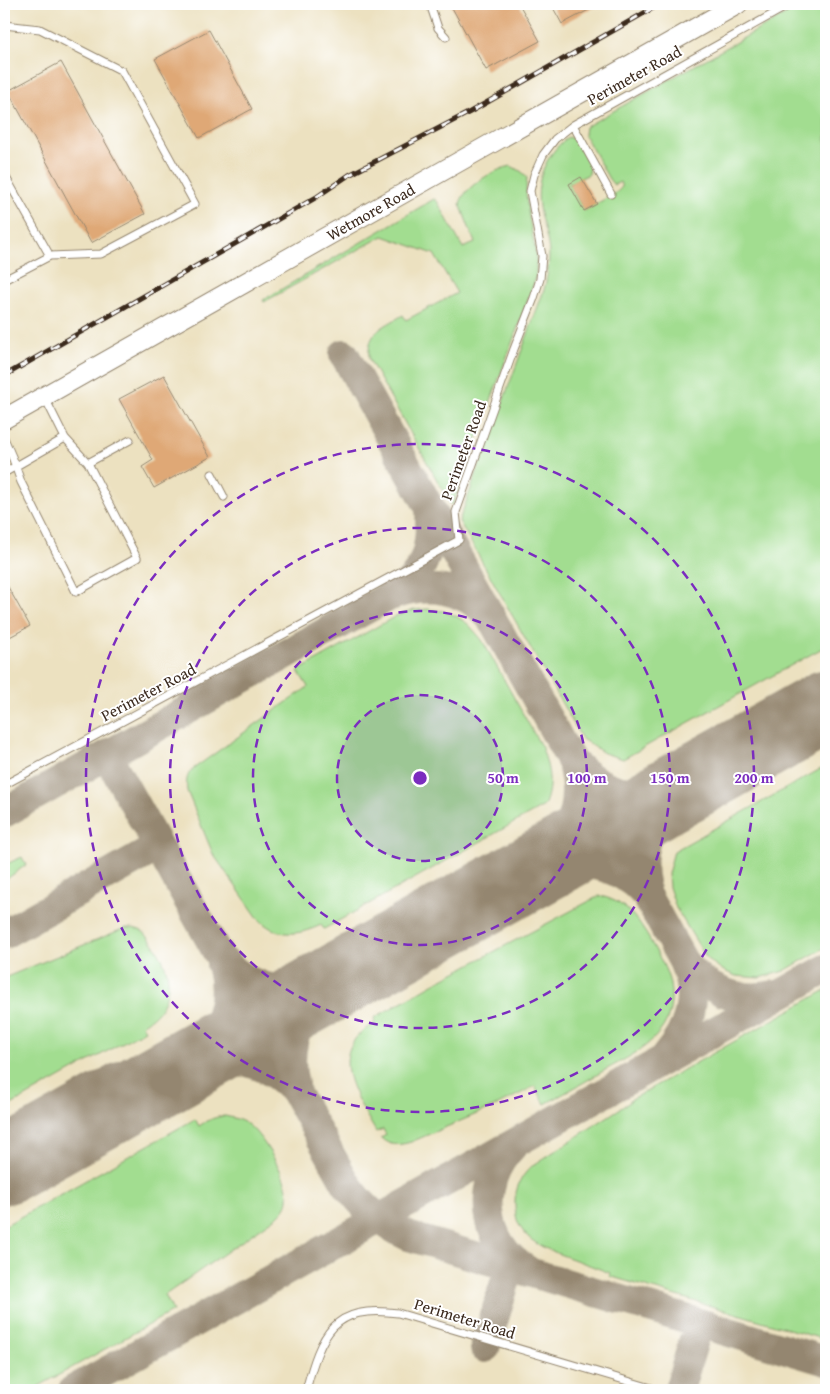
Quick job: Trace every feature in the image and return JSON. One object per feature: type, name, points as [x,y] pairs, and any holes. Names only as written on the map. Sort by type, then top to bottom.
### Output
[{"type":"main road","name":"Wetmore Road","points":[[4,419],[738,4]]},
{"type":"lane","points":[[430,4],[438,28],[446,38]]},
{"type":"lane","name":"Perimeter Road","points":[[4,785],[459,540],[456,512],[540,279],[542,256],[530,191],[534,175],[543,155],[555,138],[573,125],[790,4]]},
{"type":"lane","points":[[4,25],[40,29],[122,71],[194,204],[101,254],[50,256],[4,280]]},
{"type":"lane","points":[[573,125],[611,194]]},
{"type":"lane","points":[[4,174],[50,256]]},
{"type":"lane","points":[[4,438],[16,466],[20,482],[76,592],[137,558],[88,463],[65,438],[44,396]]},
{"type":"lane","points":[[4,473],[65,438]]},
{"type":"lane","points":[[88,463],[130,440]]},
{"type":"lane","points":[[212,474],[224,497]]},
{"type":"lane","name":"Perimeter Road","points":[[306,1390],[314,1357],[330,1330],[346,1318],[360,1312],[378,1310],[398,1313],[658,1390]]},
{"type":"green space","points":[[804,4],[826,4],[826,646],[623,759],[604,753],[582,739],[459,521],[545,286],[549,255],[538,202],[540,180],[547,161],[568,137],[577,140],[590,166],[589,174],[569,184],[584,211],[617,192],[622,187],[620,182],[614,185],[609,179],[584,134],[585,127]]},
{"type":"green space","points":[[511,166],[522,172],[527,178],[527,204],[536,254],[535,280],[453,504],[451,505],[369,359],[369,350],[373,336],[382,327],[403,315],[406,320],[457,293],[434,254],[383,236],[264,302],[263,300],[434,199],[437,201],[463,248],[475,243],[460,204],[462,198],[473,185],[497,171]]},
{"type":"green space","points":[[414,610],[443,611],[456,616],[468,624],[482,640],[542,748],[549,777],[547,798],[544,806],[324,929],[321,925],[296,933],[288,933],[272,929],[258,918],[213,854],[187,791],[188,776],[193,769],[308,687],[298,671],[396,616]]},
{"type":"green space","points":[[826,766],[826,947],[784,971],[760,978],[736,976],[724,971],[707,959],[676,908],[669,887],[668,874],[674,851]]},
{"type":"green space","points":[[22,857],[26,865],[4,881],[4,865]]},
{"type":"green space","points":[[599,896],[616,902],[636,919],[651,942],[667,973],[671,1001],[669,1015],[663,1027],[654,1038],[632,1055],[545,1104],[535,1086],[498,1105],[411,1142],[392,1144],[384,1141],[381,1138],[386,1135],[383,1129],[376,1132],[360,1104],[348,1074],[347,1060],[350,1047],[359,1034],[375,1023],[374,1018],[433,984]]},
{"type":"green space","points":[[125,928],[138,929],[145,934],[155,945],[163,960],[168,987],[166,997],[160,1009],[142,1025],[145,1030],[4,1109],[4,978]]},
{"type":"green space","points":[[826,990],[826,1340],[609,1276],[610,1273],[549,1250],[532,1240],[525,1233],[519,1225],[516,1215],[515,1198],[519,1183],[532,1166],[630,1102],[630,1100]]},
{"type":"green space","points":[[225,1116],[239,1120],[253,1129],[274,1159],[288,1192],[288,1200],[283,1211],[165,1295],[173,1311],[32,1390],[4,1390],[4,1226],[195,1119],[199,1126],[211,1119]]},
{"type":"building","points":[[450,4],[519,4],[540,41],[486,70]]},
{"type":"building","points":[[551,4],[600,4],[562,24]]},
{"type":"building","points":[[209,30],[252,109],[199,138],[155,59]]},
{"type":"building","points":[[61,62],[145,214],[91,243],[8,91]]},
{"type":"building","points":[[581,177],[597,204],[584,211],[569,184]]},
{"type":"building","points":[[164,375],[210,457],[154,488],[142,467],[153,460],[119,399]]},
{"type":"building","points":[[4,580],[30,626],[4,640]]},
{"type":"taxiway","points":[[344,354],[683,961],[690,987],[691,1000],[689,1012],[681,1035],[665,1057]]},
{"type":"taxiway","points":[[4,813],[404,588],[413,579],[424,561],[429,541],[430,507]]},
{"type":"taxiway","points":[[393,595],[419,589],[444,590],[467,598],[488,615]]},
{"type":"taxiway","points":[[107,755],[346,1183],[373,1214],[408,1236],[826,1361]]},
{"type":"taxiway","points":[[578,767],[602,784],[628,793],[657,793],[685,783]]},
{"type":"taxiway","points":[[531,870],[548,857],[558,846],[569,826],[573,814],[576,791],[573,768]]},
{"type":"taxiway","points":[[645,887],[642,863],[643,851],[650,828],[663,808],[675,795],[706,774]]},
{"type":"taxiway","points":[[4,934],[158,847]]},
{"type":"taxiway","points":[[527,874],[557,864],[580,862],[614,871],[634,883],[642,891]]},
{"type":"taxiway","points":[[683,961],[702,980],[724,992],[736,996],[749,997],[775,995]]},
{"type":"taxiway","points":[[226,963],[250,981],[276,989],[290,990],[319,986],[333,981]]},
{"type":"taxiway","points":[[181,1068],[202,1046],[217,1022],[225,996],[221,965]]},
{"type":"taxiway","points":[[73,1390],[826,969]]},
{"type":"taxiway","points":[[294,1084],[291,1063],[296,1031],[306,1011],[316,999],[343,977]]},
{"type":"taxiway","points":[[181,1068],[211,1061],[238,1060],[265,1068],[290,1087]]},
{"type":"taxiway","points":[[512,1147],[500,1162],[493,1178],[489,1195],[489,1212],[493,1229],[501,1245],[512,1259],[527,1270]]},
{"type":"taxiway","points":[[485,1348],[510,1266]]},
{"type":"taxiway","points":[[679,1390],[699,1323]]},
{"type":"runway","points":[[4,1167],[826,707]]},
{"type":"railway","points":[[4,376],[315,198],[349,175],[470,112],[660,4]]}]
